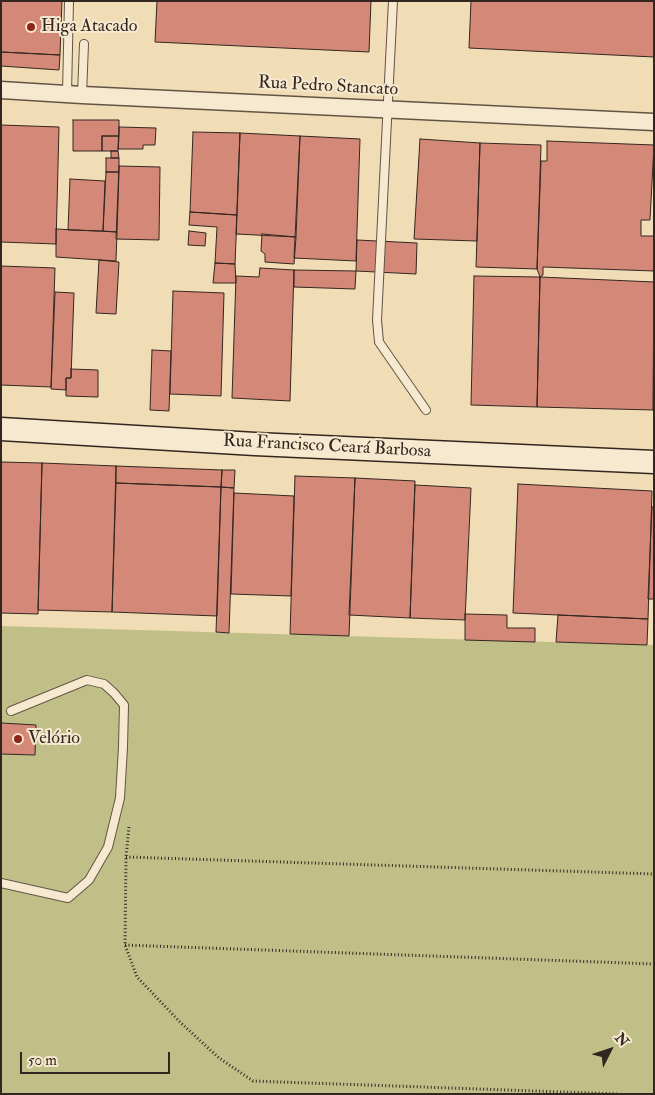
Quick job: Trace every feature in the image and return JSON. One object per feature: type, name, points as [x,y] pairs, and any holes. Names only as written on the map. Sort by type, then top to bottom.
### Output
[{"type":"street","name":"Rua Pedro Stancato","points":[[1,90],[654,122]]},
{"type":"street","name":"Rua Francisco Ceará Barbosa","points":[[1,429],[255,444],[654,462]]},
{"type":"lane","points":[[69,1],[75,94]]},
{"type":"lane","points":[[393,1],[376,320],[379,342],[426,410]]},
{"type":"lane","points":[[75,94],[84,44]]},
{"type":"lane","points":[[1,883],[68,898],[89,880],[108,847],[120,798],[123,747],[124,705],[104,684],[87,680],[11,711]]},
{"type":"path","points":[[129,822],[126,856],[125,945],[137,977],[180,1022],[219,1058],[252,1081],[618,1094]]},
{"type":"path","points":[[126,856],[654,874]]},
{"type":"path","points":[[125,945],[654,964]]},
{"type":"shaded area","points":[[1,626],[654,645],[654,1094],[1,1094]]},
{"type":"building","name":"Higa Atacado","points":[[1,1],[62,1],[60,55],[1,52]]},
{"type":"building","points":[[157,1],[371,1],[369,52],[155,42]]},
{"type":"building","points":[[471,1],[654,1],[654,57],[469,48]]},
{"type":"building","name":"Higa Atacado","points":[[1,52],[60,55],[59,70],[1,66]]},
{"type":"building","points":[[73,120],[119,120],[119,136],[102,136],[102,151],[73,151]]},
{"type":"building","points":[[1,125],[59,127],[56,244],[1,242]]},
{"type":"building","points":[[119,127],[156,128],[155,145],[143,145],[143,149],[118,149]]},
{"type":"building","points":[[193,132],[240,133],[237,215],[190,212]]},
{"type":"building","points":[[240,133],[300,136],[296,237],[236,234]]},
{"type":"building","points":[[102,136],[119,136],[118,151],[102,151]]},
{"type":"building","points":[[300,136],[360,139],[356,261],[294,258]]},
{"type":"building","points":[[420,139],[480,143],[477,241],[414,239]]},
{"type":"building","points":[[547,141],[654,145],[650,220],[641,220],[641,236],[654,236],[654,271],[543,267],[543,275],[540,277],[537,269],[541,161],[547,161]]},
{"type":"building","points":[[480,143],[541,145],[537,269],[476,267]]},
{"type":"building","points":[[111,151],[118,151],[119,158],[111,158]]},
{"type":"building","points":[[106,158],[119,158],[119,172],[106,172]]},
{"type":"building","points":[[119,166],[160,167],[159,240],[116,239]]},
{"type":"building","points":[[106,172],[119,172],[117,232],[103,231]]},
{"type":"building","points":[[70,179],[105,181],[103,231],[68,230]]},
{"type":"building","points":[[190,212],[237,215],[235,264],[215,263],[217,227],[189,225]]},
{"type":"building","points":[[56,229],[117,232],[116,261],[56,257]]},
{"type":"building","points":[[189,231],[206,233],[205,246],[188,245]]},
{"type":"building","points":[[262,234],[296,237],[294,264],[265,262],[265,254],[261,251]]},
{"type":"building","points":[[357,240],[417,243],[416,274],[356,271]]},
{"type":"building","points":[[99,260],[119,262],[116,314],[96,313]]},
{"type":"building","points":[[215,263],[235,264],[236,283],[213,283]]},
{"type":"building","points":[[1,266],[55,268],[51,387],[1,385]]},
{"type":"building","points":[[260,268],[294,270],[290,401],[232,398],[236,276],[259,277]]},
{"type":"building","points":[[294,270],[356,271],[355,289],[294,287]]},
{"type":"building","points":[[474,276],[540,277],[537,407],[471,405]]},
{"type":"building","points":[[540,277],[654,282],[653,410],[537,407]]},
{"type":"building","points":[[173,291],[224,293],[221,396],[170,394]]},
{"type":"building","points":[[55,292],[74,293],[71,378],[66,378],[66,390],[51,389]]},
{"type":"building","points":[[152,350],[171,351],[169,411],[150,410]]},
{"type":"building","points":[[71,369],[98,370],[98,397],[66,396],[66,378],[71,378]]},
{"type":"building","points":[[1,462],[42,463],[38,614],[1,613]]},
{"type":"building","points":[[42,463],[116,466],[112,612],[38,610]]},
{"type":"building","points":[[116,466],[222,470],[221,487],[116,483]]},
{"type":"building","points":[[222,470],[235,470],[234,488],[221,487]]},
{"type":"building","points":[[295,476],[355,478],[349,636],[290,634]]},
{"type":"building","points":[[355,478],[415,481],[410,618],[349,615]]},
{"type":"building","points":[[116,483],[221,487],[217,616],[112,612]]},
{"type":"building","points":[[518,484],[652,491],[648,619],[513,613]]},
{"type":"building","points":[[415,485],[471,488],[465,620],[410,618]]},
{"type":"building","points":[[221,487],[234,488],[229,633],[216,632]]},
{"type":"building","points":[[234,493],[294,496],[291,596],[231,594]]},
{"type":"building","points":[[652,507],[654,507],[654,599],[648,599]]},
{"type":"building","points":[[465,614],[507,615],[507,628],[535,628],[535,642],[465,640]]},
{"type":"building","points":[[558,615],[648,619],[647,645],[556,642]]},
{"type":"building","name":"Velório","points":[[1,723],[36,725],[35,755],[1,754]]},
{"type":"place","name":"Higa Atacado","points":[[31,27]]},
{"type":"place","name":"Velório","points":[[18,739]]}]
